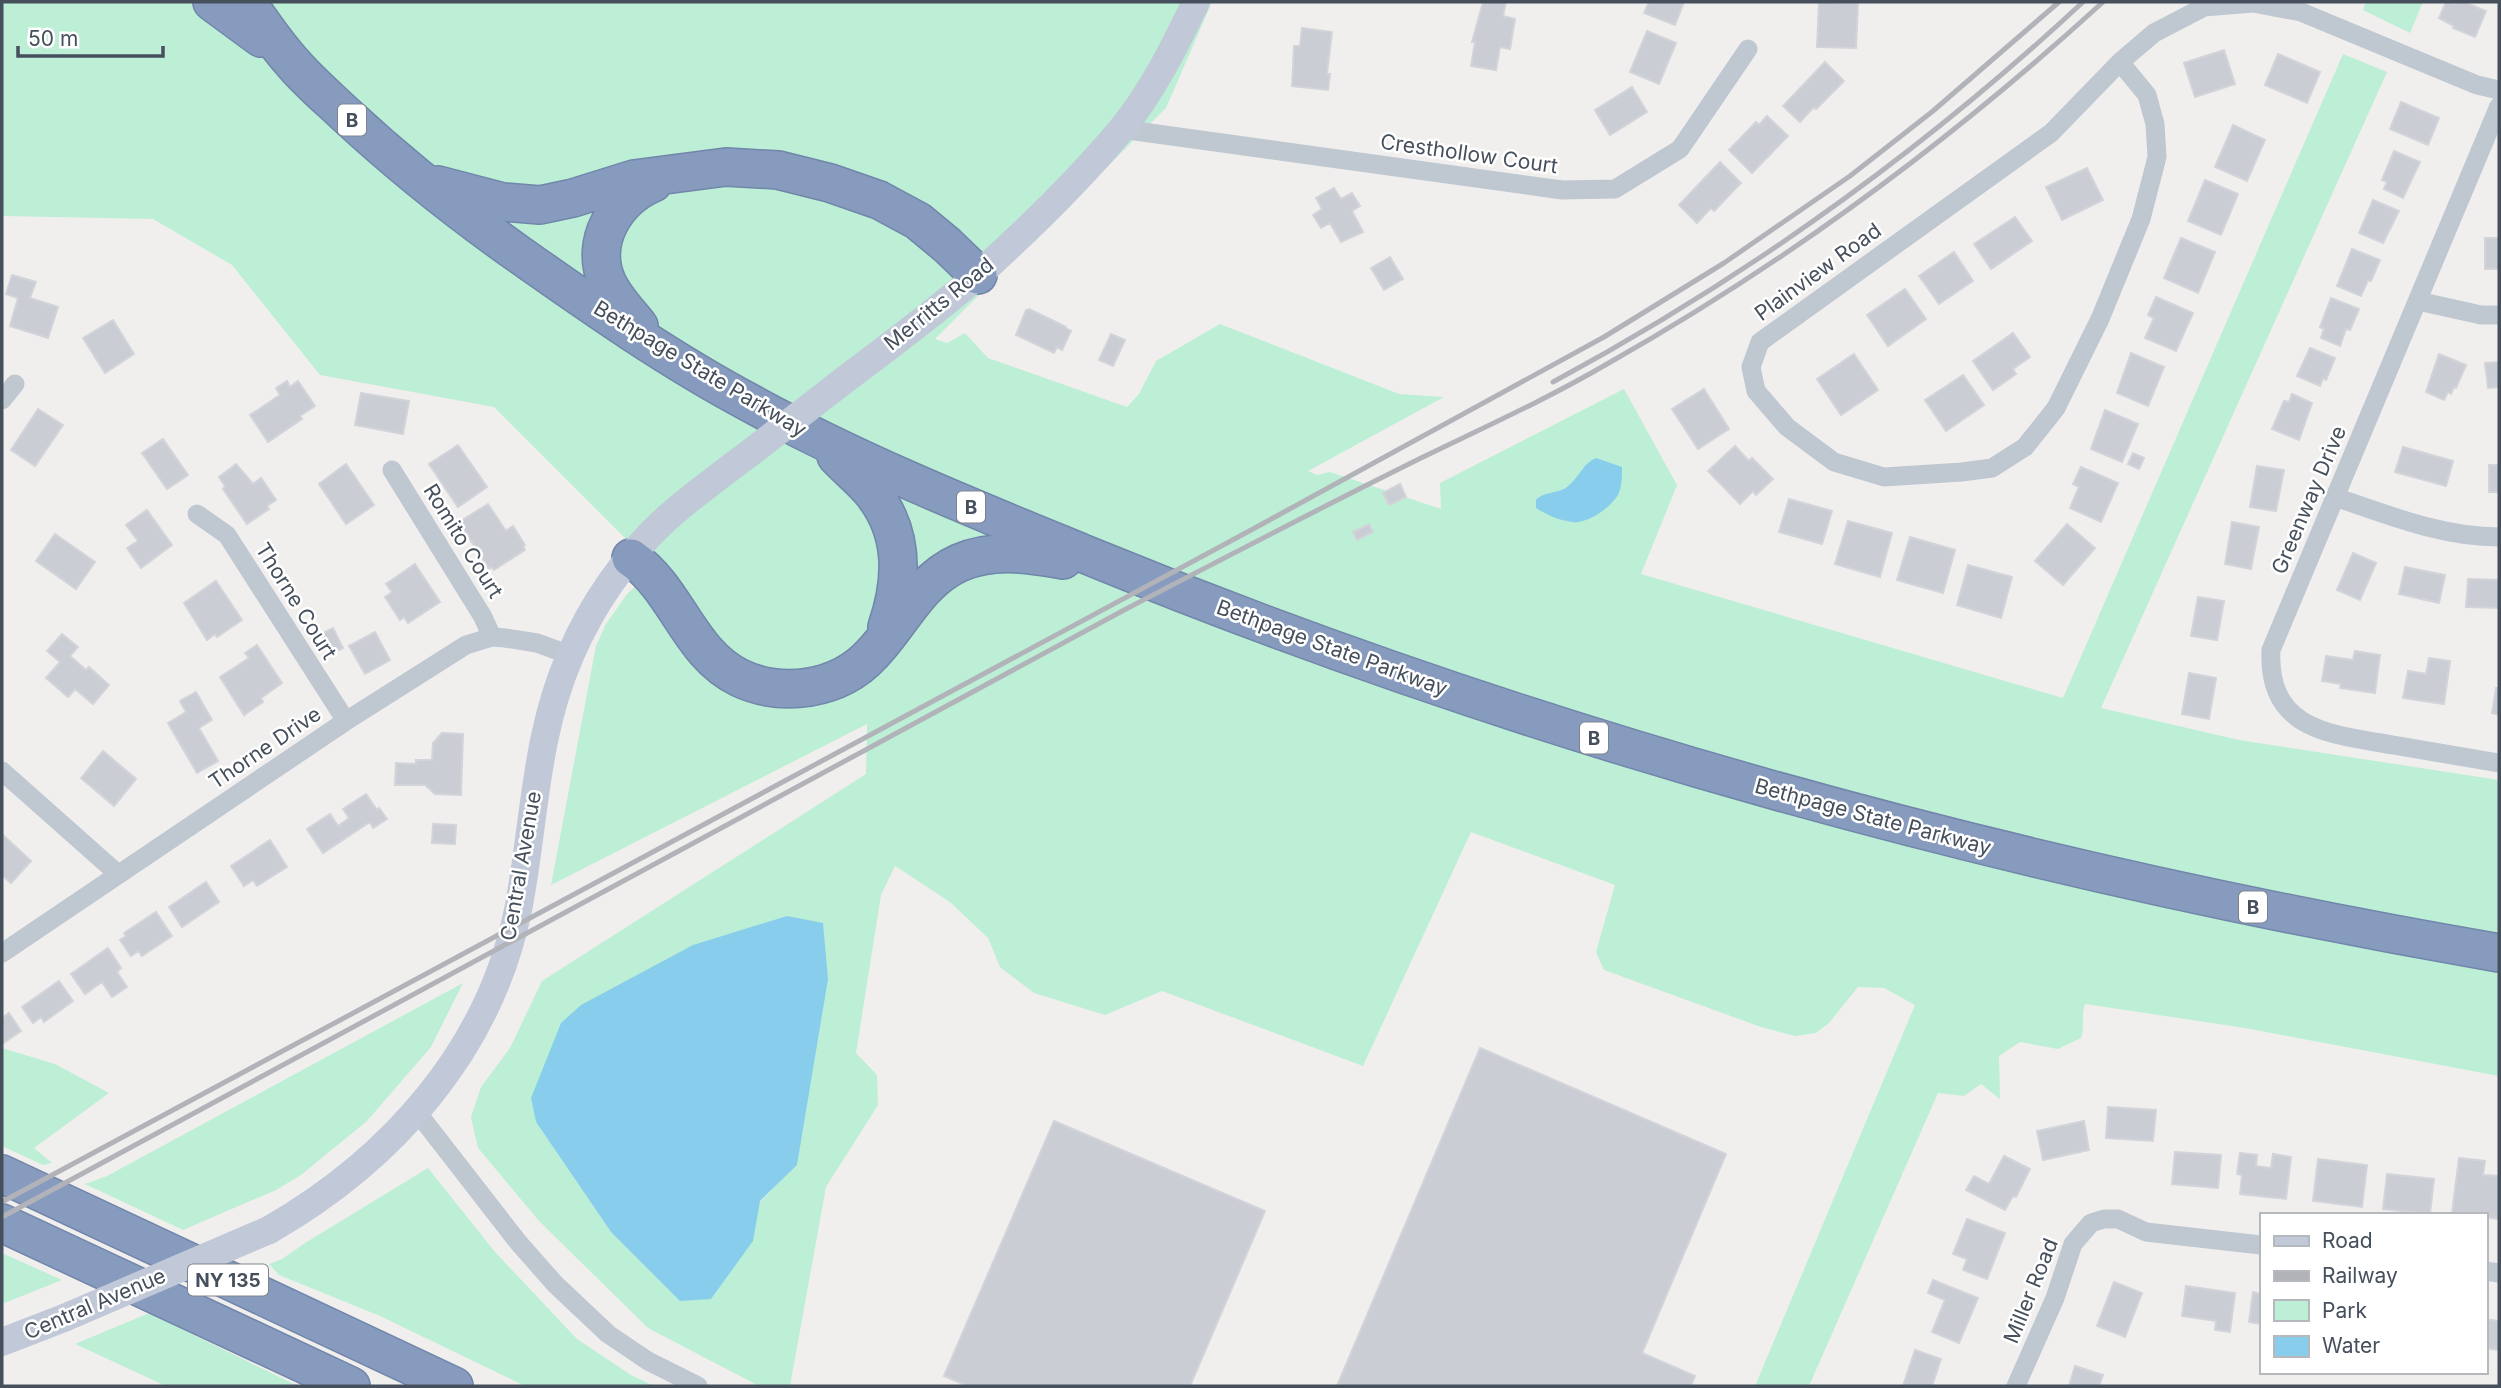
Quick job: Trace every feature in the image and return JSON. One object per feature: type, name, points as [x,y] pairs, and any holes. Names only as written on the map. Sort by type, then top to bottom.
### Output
[{"type":"highway","name":"Bethpage State Parkway","points":[[212,2],[290,60],[417,178],[537,267],[658,348],[747,402],[923,488],[1271,628],[1646,755],[1778,793],[2008,853],[2149,885],[2499,953]]},
{"type":"highway","name":"Bethpage State Parkway","points":[[247,2],[290,60]]},
{"type":"highway","points":[[417,178],[484,198],[540,205],[635,179],[726,167],[778,170],[830,183],[879,200],[918,221],[978,275]]},
{"type":"highway","points":[[658,348],[610,289],[605,278],[601,251],[608,224],[626,199],[637,190],[672,174]]},
{"type":"highway","points":[[817,438],[871,491],[890,522],[896,539],[900,574],[895,604],[882,641]]},
{"type":"highway","points":[[631,558],[660,583],[708,655],[723,668],[757,685],[793,689],[826,683],[862,664],[929,584],[956,564],[972,558],[989,554],[1025,554],[1126,571]]},
{"type":"highway","name":"NY 135","points":[[2,1174],[454,1386]]},
{"type":"highway","name":"NY 135","points":[[2,1223],[351,1386]]},
{"type":"main road","name":"Merritts Road","points":[[631,558],[664,520],[978,275],[1021,235],[1121,129],[1156,80],[1196,2]]},
{"type":"main road","name":"Central Avenue","points":[[2,1342],[269,1230],[340,1183],[365,1163],[417,1112],[449,1071],[490,997],[518,909],[538,766],[551,710],[570,655],[601,599],[631,558]]},
{"type":"street","name":"Plainview Road","points":[[2120,62],[2147,95],[2155,124],[2157,158],[2141,219],[2100,318],[2056,408],[2025,447],[1992,468],[1884,477],[1834,463],[1787,427],[1756,391],[1751,367],[1760,341],[2051,133],[2120,62],[2154,33],[2204,7],[2253,3],[2301,12],[2477,85],[2499,90]]},
{"type":"street","name":"Cresthollow Court","points":[[1121,129],[1562,190],[1615,189],[1679,149],[1748,49]]},
{"type":"street","name":"Greenway Drive","points":[[2499,106],[2271,650],[2270,673],[2273,685],[2285,706],[2302,722],[2332,734],[2499,763]]},
{"type":"street","points":[[2418,301],[2481,315],[2499,315]]},
{"type":"street","points":[[2,400],[15,384]]},
{"type":"street","name":"Romito Court","points":[[392,470],[483,617],[492,637]]},
{"type":"street","points":[[2335,497],[2413,524],[2448,532],[2499,537]]},
{"type":"street","name":"Thorne Court","points":[[197,514],[227,535],[346,722]]},
{"type":"street","name":"Thorne Drive","points":[[2,953],[346,722],[466,645],[492,637],[537,643],[570,655]]},
{"type":"street","points":[[2,771],[118,874]]},
{"type":"street","points":[[417,1112],[518,1242],[555,1284],[608,1334],[648,1361],[698,1386]]},
{"type":"street","name":"Miller Road","points":[[2016,1386],[2055,1298],[2073,1244],[2091,1223],[2118,1219],[2146,1232],[2260,1245]]},
{"type":"green space","points":[[2,2],[1212,2],[1166,108],[935,339],[947,343],[965,333],[988,358],[1127,407],[1139,394],[1156,361],[1220,324],[1399,394],[1444,397],[1308,471],[1317,475],[1330,472],[1441,509],[1440,483],[1624,389],[1677,485],[1641,574],[2063,698],[2343,54],[2387,72],[2101,708],[2239,740],[2499,780],[2499,1076],[2245,1028],[2085,1004],[2081,1038],[2058,1049],[2020,1042],[1999,1056],[2000,1099],[1981,1084],[1964,1096],[1938,1093],[1809,1386],[1755,1386],[1915,1005],[1884,988],[1858,987],[1829,1023],[1816,1033],[1795,1036],[1761,1027],[1604,970],[1596,952],[1615,885],[1471,832],[1363,1066],[1162,991],[1105,1015],[1034,993],[1000,967],[988,938],[950,902],[895,866],[881,895],[856,1053],[877,1075],[878,1105],[826,1187],[790,1386],[759,1386],[648,1328],[539,1221],[478,1148],[471,1117],[481,1087],[510,1048],[542,981],[866,774],[867,724],[551,885],[596,646],[606,624],[627,594],[655,568],[494,407],[320,375],[232,265],[153,219],[2,216]],"holes":[[[531,1098],[797,1164],[760,1202],[731,1270],[711,1299],[611,1232],[536,1122]]]},
{"type":"green space","points":[[2366,2],[2423,2],[2410,33],[2363,10]]},
{"type":"green space","points":[[463,983],[431,1047],[367,1121],[301,1175],[276,1190],[183,1230],[85,1184],[107,1176]]},
{"type":"green space","points":[[2,1048],[55,1064],[109,1093],[34,1148],[52,1163],[43,1165],[2,1146]]},
{"type":"green space","points":[[428,1168],[495,1252],[577,1339],[631,1375],[654,1386],[525,1386],[380,1316],[279,1275],[269,1264],[282,1259]]},
{"type":"green space","points":[[2,1253],[62,1280],[2,1304]]},
{"type":"green space","points":[[149,1313],[298,1386],[166,1386],[75,1344]]},
{"type":"water","points":[[1596,458],[1622,467],[1619,492],[1604,510],[1591,518],[1572,522],[1553,517],[1536,508],[1536,500],[1539,497],[1567,487],[1587,464]]},
{"type":"water","points":[[787,916],[823,923],[828,979],[797,1165],[760,1201],[753,1241],[711,1299],[680,1301],[611,1232],[536,1122],[531,1098],[561,1023],[581,1005],[693,945]]},
{"type":"building","points":[[1483,2],[1506,2],[1503,16],[1515,19],[1510,49],[1500,47],[1496,70],[1471,66],[1475,42],[1472,42]]},
{"type":"building","points":[[1649,2],[1684,2],[1675,25],[1644,13]]},
{"type":"building","points":[[1819,2],[1858,3],[1856,48],[1817,47]]},
{"type":"building","points":[[2446,2],[2464,2],[2486,11],[2475,37],[2453,28],[2454,26],[2439,18]]},
{"type":"building","points":[[1302,28],[1332,32],[1328,90],[1292,86],[1294,46],[1300,46]]},
{"type":"building","points":[[1647,31],[1676,43],[1659,84],[1630,72]]},
{"type":"building","points":[[2224,50],[2235,84],[2195,97],[2184,63]]},
{"type":"building","points":[[2278,54],[2320,72],[2307,103],[2265,85]]},
{"type":"building","points":[[1825,62],[1844,81],[1800,122],[1783,106]]},
{"type":"building","points":[[1632,87],[1647,112],[1610,135],[1595,110]]},
{"type":"building","points":[[2401,102],[2439,118],[2428,145],[2390,129]]},
{"type":"building","points":[[1767,116],[1788,136],[1752,173],[1729,150],[1756,122],[1759,125]]},
{"type":"building","points":[[2233,125],[2265,140],[2247,181],[2215,167]]},
{"type":"building","points":[[2394,151],[2420,162],[2403,198],[2384,189],[2387,182],[2382,180]]},
{"type":"building","points":[[1720,162],[1741,183],[1714,211],[1711,208],[1697,223],[1679,205]]},
{"type":"building","points":[[2087,168],[2103,200],[2062,220],[2046,187]]},
{"type":"building","points":[[2205,180],[2238,194],[2221,235],[2188,221]]},
{"type":"building","points":[[1334,188],[1341,199],[1352,193],[1360,206],[1352,211],[1363,232],[1341,242],[1330,223],[1321,228],[1313,215],[1322,209],[1316,198]]},
{"type":"building","points":[[2373,200],[2399,211],[2383,243],[2359,233]]},
{"type":"building","points":[[2015,217],[2032,241],[1991,269],[1974,244]]},
{"type":"building","points":[[2181,238],[2215,252],[2198,293],[2164,278]]},
{"type":"building","points":[[2485,238],[2499,238],[2499,269],[2485,269]]},
{"type":"building","points":[[2352,249],[2380,260],[2361,296],[2337,286]]},
{"type":"building","points":[[1954,252],[1973,281],[1939,304],[1919,276]]},
{"type":"building","points":[[1390,257],[1403,279],[1384,290],[1371,268]]},
{"type":"building","points":[[12,275],[36,282],[30,298],[58,307],[48,338],[10,326],[18,298],[6,294]]},
{"type":"building","points":[[1905,289],[1926,319],[1888,346],[1867,315]]},
{"type":"building","points":[[2156,297],[2193,313],[2176,351],[2145,338],[2154,318],[2148,315]]},
{"type":"building","points":[[2331,298],[2359,309],[2350,330],[2346,329],[2340,346],[2321,338],[2324,329],[2320,327]]},
{"type":"building","points":[[1029,309],[1071,331],[1062,350],[1057,347],[1054,353],[1016,335],[1026,310]]},
{"type":"building","points":[[113,320],[134,354],[105,373],[83,338]]},
{"type":"building","points":[[2013,333],[2030,357],[2013,369],[2016,374],[1993,390],[1973,361]]},
{"type":"building","points":[[1111,334],[1125,340],[1113,366],[1099,360]]},
{"type":"building","points":[[2310,348],[2335,358],[2326,380],[2323,378],[2320,386],[2297,376]]},
{"type":"building","points":[[2131,353],[2164,367],[2148,406],[2117,393]]},
{"type":"building","points":[[1854,354],[1878,390],[1841,415],[1817,379]]},
{"type":"building","points":[[2439,354],[2466,365],[2456,388],[2454,387],[2451,394],[2448,392],[2444,400],[2426,392]]},
{"type":"building","points":[[2499,362],[2499,387],[2488,388],[2485,363]]},
{"type":"building","points":[[1963,375],[1984,405],[1946,431],[1925,400]]},
{"type":"building","points":[[287,381],[290,387],[298,381],[315,406],[300,416],[302,419],[268,442],[250,415],[280,395],[276,388]]},
{"type":"building","points":[[1704,389],[1729,429],[1698,449],[1672,409]]},
{"type":"building","points":[[361,393],[409,401],[403,434],[355,425]]},
{"type":"building","points":[[2292,394],[2312,403],[2299,440],[2272,429],[2284,401],[2289,402]]},
{"type":"building","points":[[38,409],[63,425],[35,466],[11,450]]},
{"type":"building","points":[[2105,410],[2138,424],[2122,462],[2091,449]]},
{"type":"building","points":[[163,439],[188,475],[167,489],[142,453]]},
{"type":"building","points":[[458,445],[487,487],[458,507],[429,464]]},
{"type":"building","points":[[1735,446],[1749,461],[1752,458],[1773,479],[1756,495],[1753,491],[1740,504],[1708,471]]},
{"type":"building","points":[[2403,447],[2453,461],[2446,486],[2395,472]]},
{"type":"building","points":[[2133,453],[2144,458],[2139,469],[2128,464]]},
{"type":"building","points":[[236,464],[253,484],[261,478],[276,500],[267,506],[269,509],[247,524],[223,489],[225,486],[219,477]]},
{"type":"building","points":[[346,464],[374,505],[346,524],[319,484]]},
{"type":"building","points":[[2489,465],[2499,465],[2499,492],[2489,492]]},
{"type":"building","points":[[2257,466],[2284,470],[2276,511],[2250,507]]},
{"type":"building","points":[[2081,467],[2118,483],[2101,522],[2070,508],[2079,487],[2073,484]]},
{"type":"building","points":[[1400,484],[1406,497],[1389,505],[1383,493]]},
{"type":"building","points":[[1789,499],[1832,511],[1822,544],[1779,532]]},
{"type":"building","points":[[488,504],[506,531],[513,526],[525,545],[525,550],[494,570],[492,567],[489,569],[459,522]]},
{"type":"building","points":[[147,510],[172,545],[141,568],[127,548],[138,541],[126,525]]},
{"type":"building","points":[[1848,521],[1892,533],[1880,577],[1835,564]]},
{"type":"building","points":[[2232,522],[2259,527],[2251,569],[2225,564]]},
{"type":"building","points":[[1369,524],[1373,532],[1357,540],[1353,532]]},
{"type":"building","points":[[2067,524],[2095,548],[2063,585],[2035,561]]},
{"type":"building","points":[[55,534],[95,562],[76,589],[36,561]]},
{"type":"building","points":[[1910,537],[1955,550],[1943,593],[1897,580]]},
{"type":"building","points":[[2353,553],[2376,563],[2360,600],[2337,590]]},
{"type":"building","points":[[415,564],[440,602],[408,623],[404,617],[400,620],[385,597],[392,592],[386,584]]},
{"type":"building","points":[[1968,565],[2012,577],[2001,618],[1957,605]]},
{"type":"building","points":[[2405,567],[2445,575],[2439,603],[2399,594]]},
{"type":"building","points":[[2468,579],[2499,580],[2499,608],[2466,607]]},
{"type":"building","points":[[216,581],[242,620],[217,637],[215,634],[207,640],[184,603]]},
{"type":"building","points":[[2198,597],[2224,601],[2217,640],[2191,636]]},
{"type":"building","points":[[333,628],[343,648],[331,654],[321,634]]},
{"type":"building","points":[[375,632],[390,660],[365,674],[349,646]]},
{"type":"building","points":[[62,634],[78,647],[70,656],[86,670],[89,667],[109,685],[93,704],[75,689],[68,697],[46,678],[60,662],[47,651]]},
{"type":"building","points":[[257,645],[282,683],[261,698],[263,702],[244,715],[220,677],[249,658],[245,653]]},
{"type":"building","points":[[2355,651],[2380,655],[2375,693],[2340,688],[2341,684],[2322,681],[2326,656],[2353,660]]},
{"type":"building","points":[[2429,658],[2450,661],[2444,704],[2403,698],[2408,671],[2426,674]]},
{"type":"building","points":[[2189,673],[2216,678],[2209,719],[2182,714]]},
{"type":"building","points":[[2496,688],[2499,688],[2499,715],[2492,713]]},
{"type":"building","points":[[196,692],[212,720],[199,728],[218,761],[197,773],[168,723],[186,712],[180,701]]},
{"type":"building","points":[[442,733],[463,734],[461,795],[435,794],[425,785],[395,785],[396,763],[416,764],[416,760],[432,760],[433,743]]},
{"type":"building","points":[[103,751],[136,779],[114,806],[81,778]]},
{"type":"building","points":[[366,794],[387,819],[373,828],[370,822],[323,853],[307,829],[330,814],[338,826],[349,818],[343,809]]},
{"type":"building","points":[[433,824],[456,825],[455,844],[432,843]]},
{"type":"building","points":[[2,834],[31,861],[11,883],[2,875]]},
{"type":"building","points":[[270,840],[287,867],[257,886],[253,880],[244,886],[231,866]]},
{"type":"building","points":[[206,882],[219,902],[182,927],[169,907]]},
{"type":"building","points":[[156,912],[172,936],[142,956],[138,951],[131,956],[120,940],[126,936],[124,933]]},
{"type":"building","points":[[108,948],[121,968],[117,972],[127,987],[112,997],[102,982],[85,994],[71,974]]},
{"type":"building","points":[[59,981],[73,1001],[44,1022],[41,1017],[33,1023],[22,1007]]},
{"type":"building","points":[[9,1013],[21,1031],[2,1044],[2,1018]]},
{"type":"building","points":[[1480,1048],[1726,1154],[1642,1353],[1695,1376],[1691,1386],[1337,1386]]},
{"type":"building","points":[[2108,1107],[2156,1110],[2153,1141],[2106,1138]]},
{"type":"building","points":[[1054,1121],[1265,1211],[1190,1386],[968,1386],[944,1376]]},
{"type":"building","points":[[2084,1121],[2089,1150],[2043,1160],[2037,1131]]},
{"type":"building","points":[[2175,1152],[2221,1155],[2218,1188],[2172,1184]]},
{"type":"building","points":[[2240,1153],[2257,1155],[2256,1166],[2271,1168],[2273,1154],[2291,1157],[2286,1199],[2240,1194],[2242,1175],[2237,1174]]},
{"type":"building","points":[[2004,1156],[2030,1169],[2016,1197],[2013,1196],[2005,1210],[1966,1190],[1974,1176],[1989,1184]]},
{"type":"building","points":[[2459,1158],[2485,1161],[2483,1175],[2499,1176],[2499,1219],[2487,1217],[2487,1213],[2452,1213]]},
{"type":"building","points":[[2318,1159],[2367,1165],[2362,1207],[2313,1201]]},
{"type":"building","points":[[2387,1174],[2434,1179],[2430,1213],[2383,1209]]},
{"type":"building","points":[[1967,1219],[2005,1233],[1987,1279],[1963,1270],[1967,1259],[1953,1254]]},
{"type":"building","points":[[1933,1280],[1978,1298],[1959,1343],[1932,1332],[1945,1300],[1928,1293]]},
{"type":"building","points":[[2114,1282],[2142,1293],[2125,1337],[2097,1326]]},
{"type":"building","points":[[2186,1286],[2235,1293],[2230,1332],[2215,1330],[2216,1321],[2182,1316]]},
{"type":"building","points":[[2253,1292],[2260,1294],[2260,1324],[2249,1322]]},
{"type":"building","points":[[2487,1319],[2499,1321],[2499,1350],[2487,1348]]},
{"type":"building","points":[[1915,1350],[1941,1359],[1932,1386],[1903,1386]]},
{"type":"building","points":[[2075,1366],[2103,1375],[2099,1386],[2069,1386]]},
{"type":"railway","points":[[2,1202],[1253,529],[1604,337],[1724,263],[1850,176],[1933,111],[2059,2]]},
{"type":"railway","points":[[1553,382],[1694,300],[1830,209],[1960,109],[2083,2]]},
{"type":"railway","points":[[2,1217],[1126,609],[1607,364],[1739,284],[1866,197],[1987,103],[2103,2]]}]
